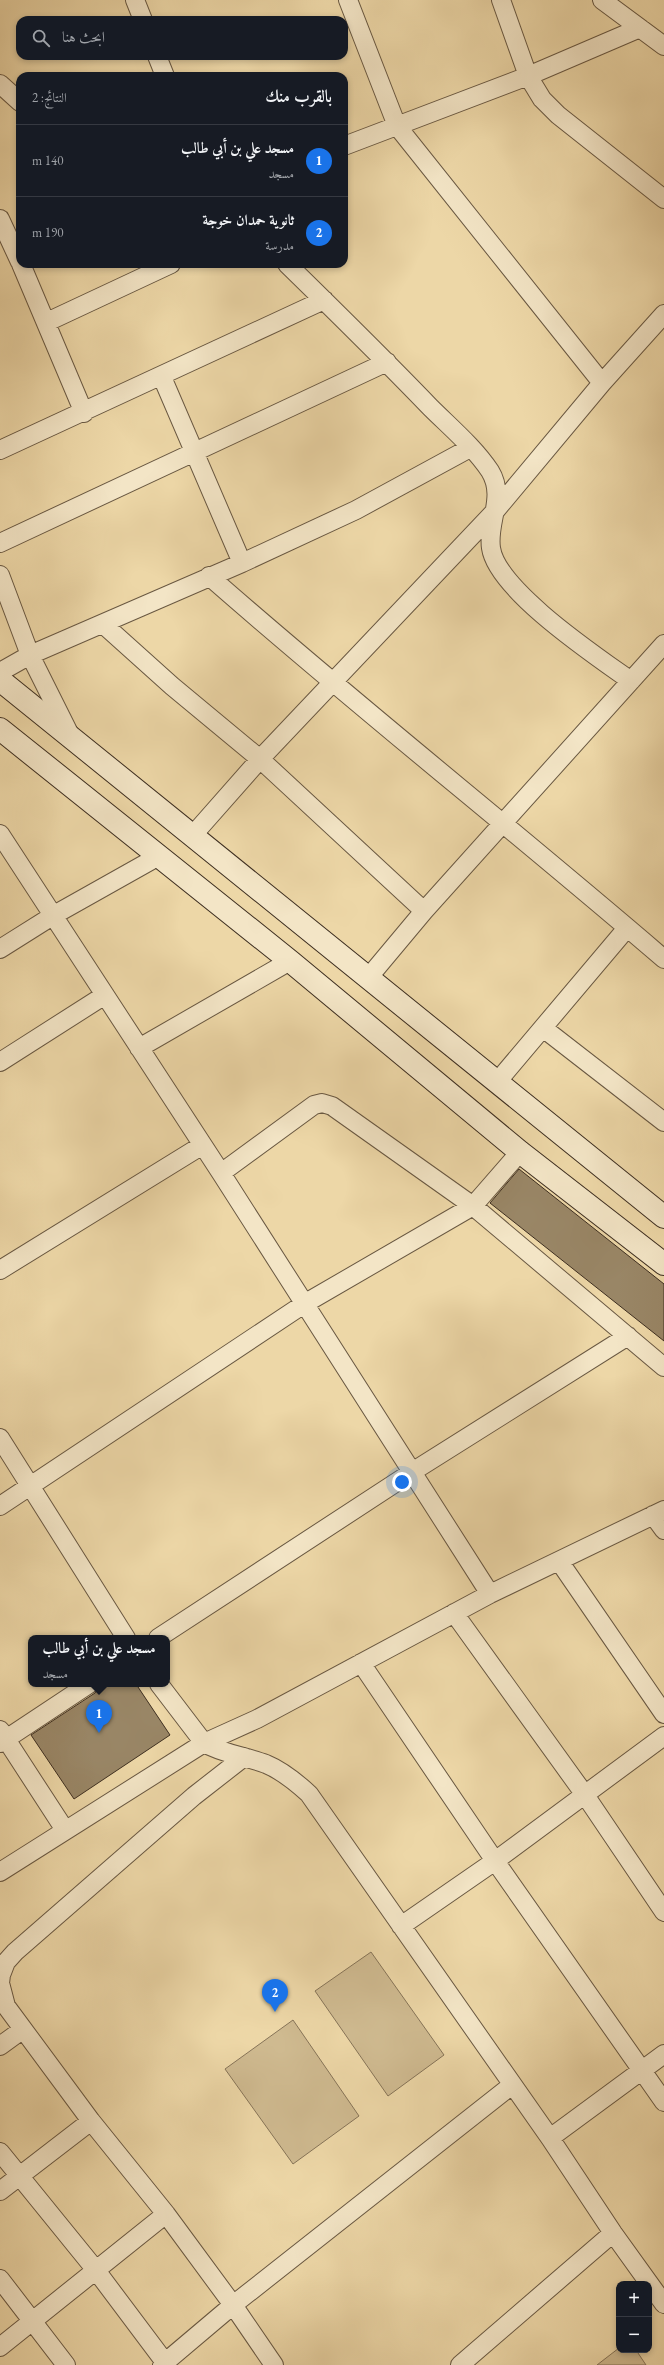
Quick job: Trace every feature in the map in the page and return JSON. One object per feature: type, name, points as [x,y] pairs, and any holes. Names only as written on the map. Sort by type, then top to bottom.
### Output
[{"type":"main road","points":[[0,680],[70,735],[664,1217]]},
{"type":"main road","points":[[0,729],[290,961],[520,1152],[664,1264]]},
{"type":"street","points":[[135,0],[141,16]]},
{"type":"street","points":[[348,0],[396,126],[602,383]]},
{"type":"street","points":[[501,0],[528,76],[542,99],[558,115],[664,199]]},
{"type":"street","points":[[602,0],[664,46]]},
{"type":"street","points":[[348,144],[528,76],[640,28]]},
{"type":"street","points":[[159,60],[163,72]]},
{"type":"street","points":[[0,84],[16,98]]},
{"type":"street","points":[[0,219],[16,254]]},
{"type":"street","points":[[22,268],[47,322],[84,412]]},
{"type":"street","points":[[47,322],[162,268]]},
{"type":"street","points":[[291,268],[387,362],[470,448],[490,472],[496,488],[496,510],[491,548],[494,561],[509,582],[584,648],[631,681]]},
{"type":"street","points":[[0,450],[162,377],[324,300]]},
{"type":"street","points":[[193,835],[260,759],[496,510],[602,383],[664,314]]},
{"type":"street","points":[[0,543],[387,362]]},
{"type":"street","points":[[162,377],[242,563]]},
{"type":"street","points":[[0,672],[30,655],[209,576],[242,563],[356,510],[470,448]]},
{"type":"street","points":[[0,575],[30,655],[70,735]]},
{"type":"street","points":[[209,576],[332,684],[504,823],[664,959]]},
{"type":"street","points":[[103,624],[172,686],[260,759],[424,911]]},
{"type":"street","points":[[368,978],[424,911],[664,644]]},
{"type":"street","points":[[0,834],[54,915],[201,1146],[221,1173],[490,1594]]},
{"type":"street","points":[[0,949],[54,915],[159,856]]},
{"type":"street","points":[[497,1082],[627,928]]},
{"type":"street","points":[[139,1048],[290,961]]},
{"type":"street","points":[[0,1062],[105,995]]},
{"type":"street","points":[[543,1028],[664,1122]]},
{"type":"street","points":[[221,1173],[304,1111],[322,1103],[332,1106],[473,1206],[664,1367]]},
{"type":"street","points":[[0,1270],[201,1146]]},
{"type":"street","points":[[0,1506],[304,1304],[473,1206],[520,1152]]},
{"type":"street","points":[[163,1635],[412,1472],[628,1336]]},
{"type":"street","points":[[0,1438],[29,1487],[124,1635]]},
{"type":"street","points":[[0,1872],[204,1743],[256,1719],[490,1594],[659,1513],[664,1530]]},
{"type":"street","points":[[559,1561],[664,1714]]},
{"type":"street","points":[[454,1613],[585,1795],[664,1912]]},
{"type":"street","points":[[361,1663],[495,1861],[664,2102]]},
{"type":"street","points":[[66,1830],[2,1738],[83,1687]]},
{"type":"street","points":[[161,1687],[204,1743],[214,1748],[266,1764],[289,1776],[309,1794],[550,2138],[613,2233],[664,2304]]},
{"type":"street","points":[[401,1926],[495,1861],[664,1736]]},
{"type":"street","points":[[244,1758],[194,1796],[6,1962],[0,1983],[6,2006],[22,2030],[91,2121],[166,2214],[233,2305],[274,2365]]},
{"type":"street","points":[[0,2046],[22,2030]]},
{"type":"street","points":[[550,2138],[664,2054]]},
{"type":"street","points":[[0,2152],[95,2269],[165,2364],[233,2305],[512,2085]]},
{"type":"street","points":[[0,2191],[91,2121]]},
{"type":"street","points":[[0,2347],[95,2269],[166,2214]]},
{"type":"street","points":[[460,2365],[613,2233]]},
{"type":"street","points":[[0,2279],[34,2320],[66,2365]]},
{"type":"shaded area","points":[[371,1952],[444,2055],[388,2096],[315,1991]]},
{"type":"shaded area","points":[[293,2020],[359,2116],[293,2164],[225,2069]]},
{"type":"shaded area","points":[[616,2350],[616,2353],[638,2353],[646,2365],[597,2365]]},
{"type":"building","points":[[519,1169],[664,1284],[664,1341],[490,1203]]},
{"type":"building","points":[[98,1687],[138,1687],[170,1735],[74,1799],[31,1735],[95,1693]]},
{"type":"place","name":"مسجد علي بن أبي طالب","points":[[99,1733]]},
{"type":"place","name":"ثانوية حمدان خوجة","points":[[275,2012]]}]
